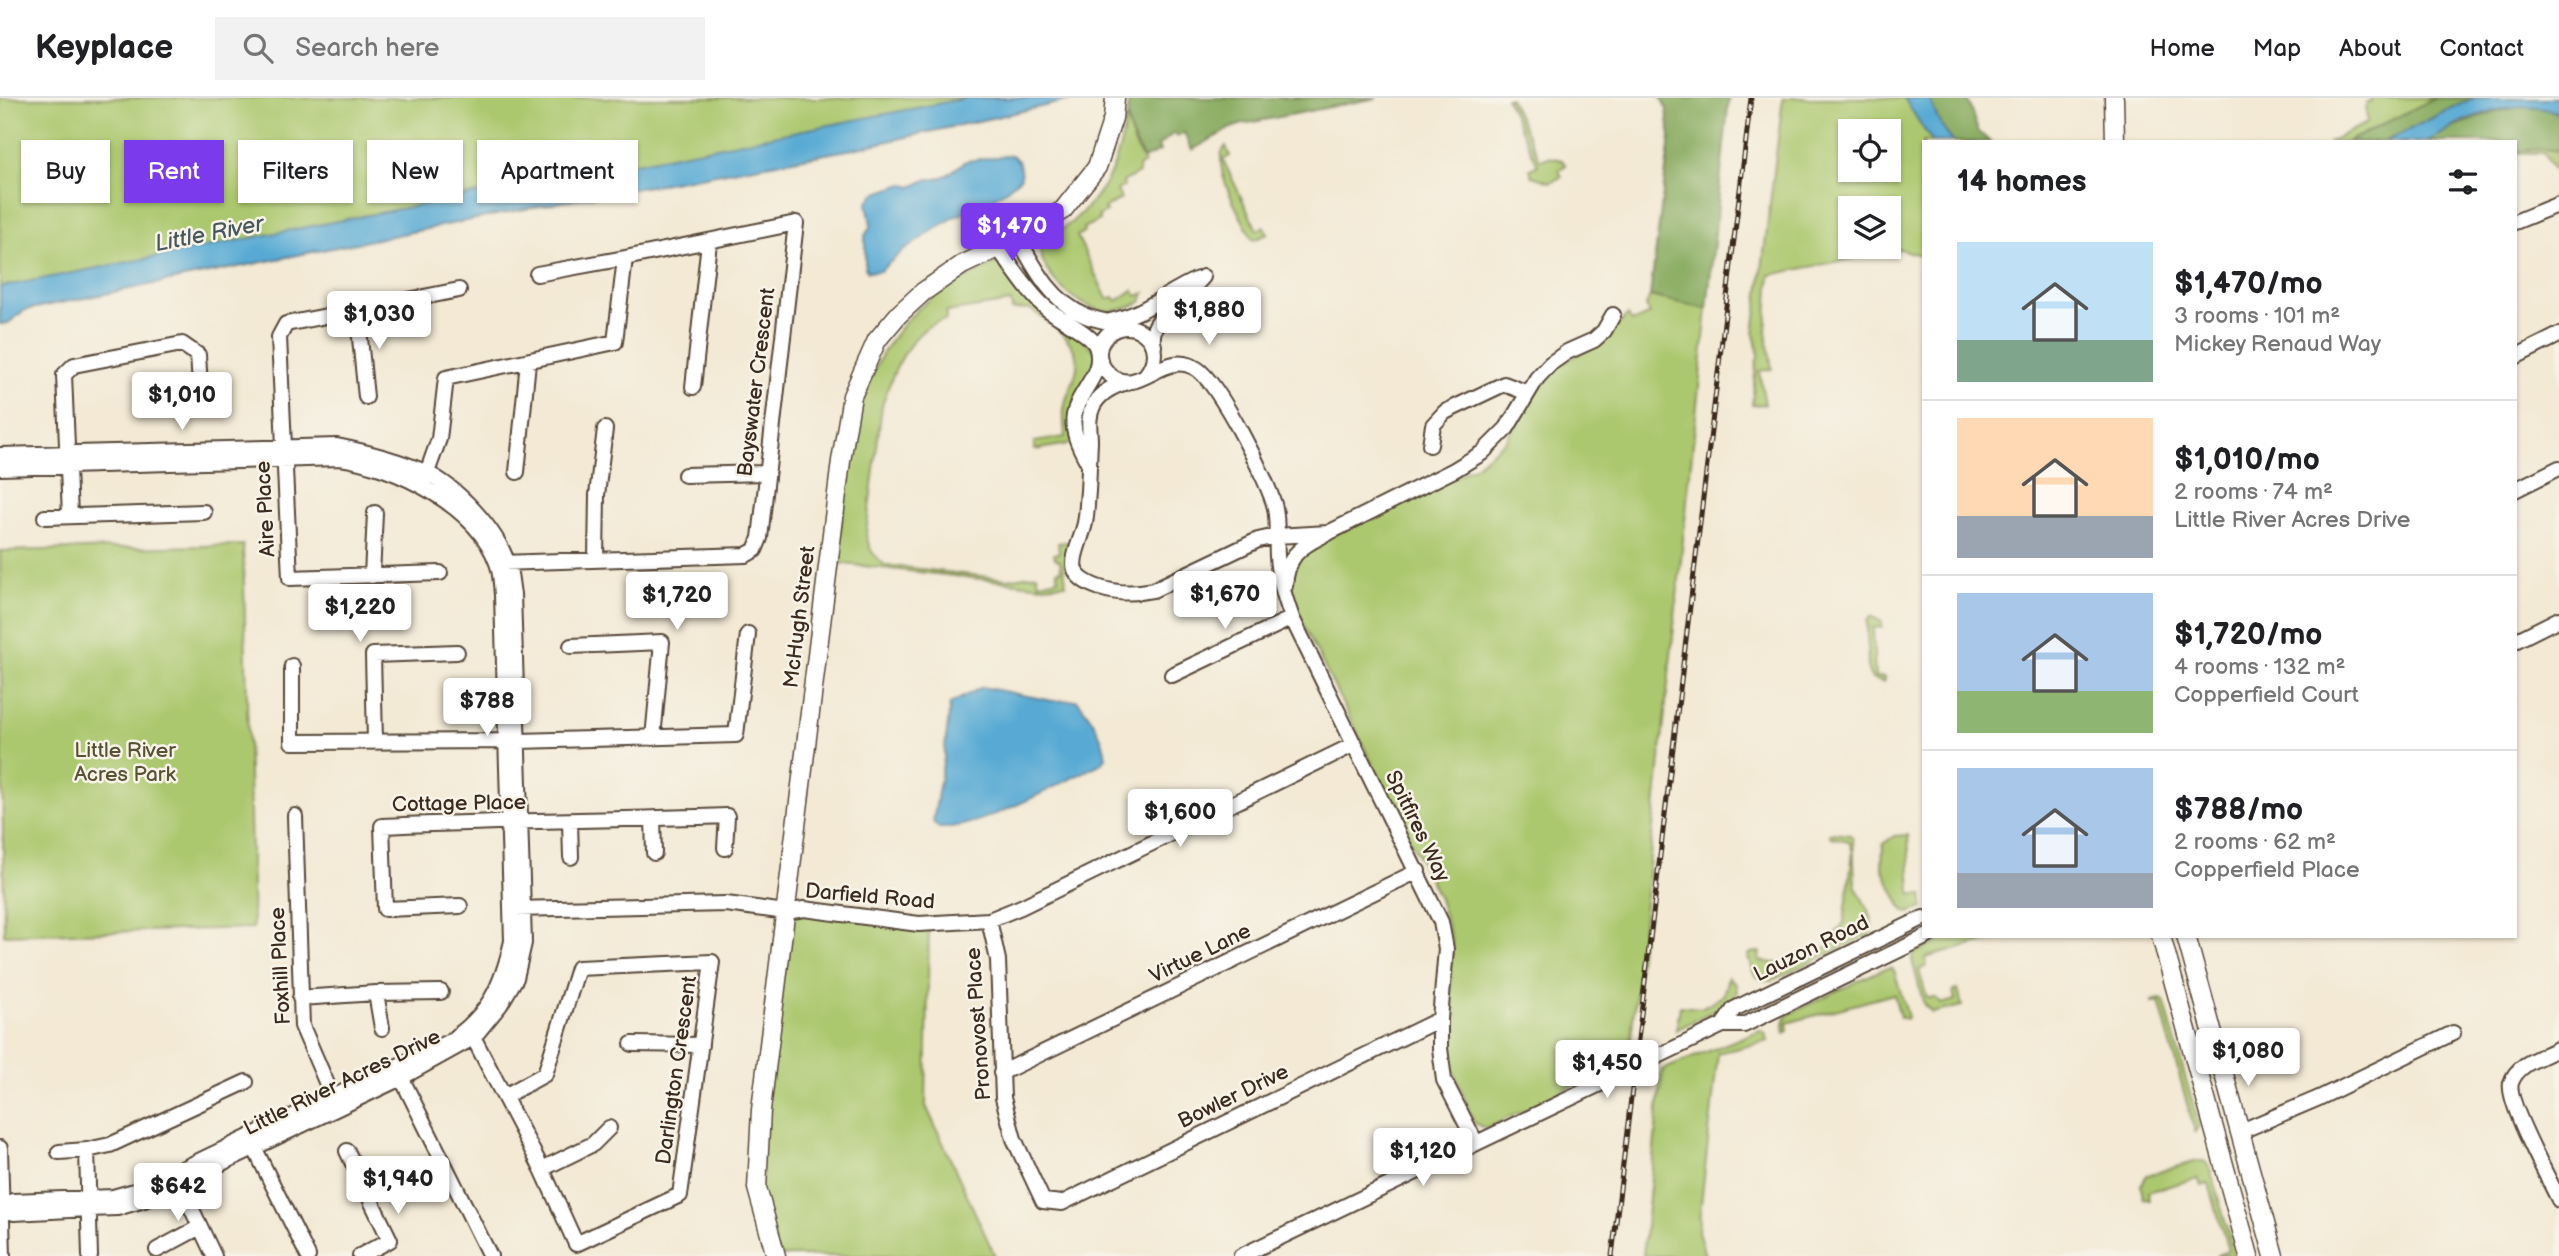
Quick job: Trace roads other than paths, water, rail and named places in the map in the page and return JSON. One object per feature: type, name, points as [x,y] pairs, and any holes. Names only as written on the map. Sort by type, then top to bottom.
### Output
[{"type":"main road","name":"McHugh Street","points":[[776,1256],[757,1188],[761,1110],[841,461],[852,396],[877,340],[899,314],[923,292],[962,265],[998,248],[1063,210],[1097,167],[1112,118],[1115,98]]},
{"type":"main road","points":[[2114,98],[2116,140]]},
{"type":"main road","points":[[2162,938],[2249,1256]]},
{"type":"main road","points":[[2187,938],[2274,1256]]},
{"type":"street","points":[[2517,221],[2559,204]]},
{"type":"street","name":"Bayswater Crescent","points":[[502,563],[746,555],[755,550],[760,538],[796,223],[537,274]]},
{"type":"street","points":[[1018,237],[1040,278],[1066,305],[1088,317],[1137,328],[1147,334],[1153,344]]},
{"type":"street","points":[[693,387],[709,242]]},
{"type":"street","points":[[998,248],[1045,307],[1094,342],[1102,367],[1110,376],[1122,381],[1139,378],[1151,368],[1155,356],[1152,334],[1157,321],[1203,277],[1180,286],[1149,308],[1129,317],[1110,321]]},
{"type":"street","points":[[425,479],[439,439],[446,378],[615,342],[625,258]]},
{"type":"street","name":"Aire Place","points":[[440,573],[289,578],[279,337],[286,324],[458,290]]},
{"type":"street","points":[[357,309],[366,397]]},
{"type":"street","points":[[1284,597],[1286,571],[1296,551],[1482,453],[1507,428],[1537,378],[1550,364],[1567,352],[1594,340],[1604,331],[1613,314]]},
{"type":"street","points":[[1088,464],[1075,433],[1074,416],[1080,397],[1098,369],[1098,354],[1102,341],[1111,332],[1124,327]]},
{"type":"street","points":[[2517,356],[2559,335]]},
{"type":"street","points":[[70,516],[64,375],[74,365],[182,344],[198,355],[200,385],[182,398],[150,407]]},
{"type":"street","name":"Spitfires Way","points":[[1153,344],[1162,355],[1191,357],[1204,363],[1213,374],[1216,389],[1270,490],[1275,510],[1277,558],[1284,597],[1292,618],[1441,922],[1446,949],[1440,1019],[1444,1080],[1476,1143]]},
{"type":"street","points":[[517,472],[528,362]]},
{"type":"street","points":[[1216,389],[1198,369],[1186,365],[1159,368],[1117,385],[1095,402],[1088,418],[1090,438],[1085,524],[1073,562],[1075,572],[1084,582],[1109,591],[1134,594],[1153,590],[1258,541],[1276,536],[1328,533]]},
{"type":"street","points":[[1430,445],[1433,425],[1445,412],[1504,384],[1528,393]]},
{"type":"street","points":[[596,558],[597,495],[605,429]]},
{"type":"street","name":"Little River Acres Drive","points":[[0,468],[68,460],[283,453],[338,446],[361,451],[425,479],[465,515],[502,563],[513,594],[514,821],[517,909],[524,943],[516,978],[500,1005],[471,1033],[398,1072],[177,1179],[88,1204],[14,1213],[2,1207]]},
{"type":"street","name":"Little River Acres Drive","points":[[0,455],[68,460]]},
{"type":"street","points":[[2517,489],[2559,468]]},
{"type":"street","points":[[685,474],[766,473]]},
{"type":"street","points":[[45,517],[204,512]]},
{"type":"street","points":[[372,576],[375,513]]},
{"type":"street","points":[[1172,675],[1292,618]]},
{"type":"street","points":[[2517,640],[2559,619]]},
{"type":"street","points":[[292,666],[292,742],[736,735],[748,634]]},
{"type":"street","points":[[571,646],[662,642],[653,738]]},
{"type":"street","points":[[375,741],[373,655],[457,652]]},
{"type":"street","name":"Darfield Road","points":[[517,909],[726,904],[786,912],[804,909],[919,924],[989,920],[1021,907],[1355,744]]},
{"type":"street","name":"Foxhill Place","points":[[295,816],[302,1026],[335,1103]]},
{"type":"street","name":"Cottage Place","points":[[460,906],[385,909],[382,826],[727,816],[726,848]]},
{"type":"street","points":[[653,819],[654,853]]},
{"type":"street","points":[[570,822],[571,858]]},
{"type":"street","name":"Virtue Lane","points":[[1001,1073],[1418,871]]},
{"type":"street","name":"Lauzon Road","points":[[1241,1256],[1723,1024],[1734,1009],[1922,918]]},
{"type":"street","name":"Pronovost Place","points":[[989,920],[998,960],[1003,1098],[1014,1139],[1043,1201]]},
{"type":"street","name":"Lauzon Road","points":[[1723,1024],[1744,1025],[1923,938]]},
{"type":"street","name":"Darlington Crescent","points":[[471,1033],[541,1168],[576,1244],[680,1195],[712,962],[578,968],[545,1074],[505,1096]]},
{"type":"street","points":[[300,998],[441,992]]},
{"type":"street","points":[[376,993],[382,1028]]},
{"type":"street","name":"Bowler Drive","points":[[1043,1201],[1062,1203],[1440,1019]]},
{"type":"street","points":[[2239,1132],[2319,1098],[2453,1033]]},
{"type":"street","points":[[632,1044],[701,1045]]},
{"type":"street","points":[[2559,1048],[2522,1066],[2511,1084],[2513,1104],[2559,1200]]},
{"type":"street","points":[[398,1072],[490,1256]]},
{"type":"street","points":[[58,1152],[110,1145],[246,1082]]},
{"type":"street","points":[[541,1168],[593,1144],[609,1128]]},
{"type":"street","points":[[252,1143],[308,1256]]},
{"type":"street","points":[[0,1148],[3,1256]]},
{"type":"street","points":[[87,1150],[90,1256]]},
{"type":"street","points":[[347,1151],[390,1240],[360,1256]]},
{"type":"street","points":[[177,1179],[214,1256]]},
{"type":"street","points":[[157,1250],[200,1227]]},
{"type":"water","points":[[967,98],[1080,98],[853,149],[638,188],[638,162]]},
{"type":"water","points":[[1904,98],[1929,98],[1939,122],[1952,140],[1931,140]]},
{"type":"water","points":[[2477,98],[2559,98],[2559,114],[2536,107],[2511,107],[2463,121],[2429,140],[2389,140],[2461,103]]},
{"type":"water","points":[[1012,155],[1019,162],[1021,177],[1006,190],[929,233],[880,271],[868,272],[865,268],[865,236],[871,225],[867,203],[874,194],[903,184],[912,187],[928,179],[937,179],[966,161]]},
{"type":"water","points":[[477,194],[477,203],[556,203],[25,310],[8,323],[0,324],[0,287],[430,203],[463,203],[463,197]]},
{"type":"water","points":[[982,687],[1053,701],[1077,700],[1096,727],[1106,758],[1100,764],[998,813],[976,821],[939,828],[933,822],[950,704]]},
{"type":"railway","points":[[1612,1256],[1751,98]]},
{"type":"water label","name":"Little River","points":[[209,233]]},
{"type":"park label","name":"Little River Acres Park","points":[[125,762]]}]
